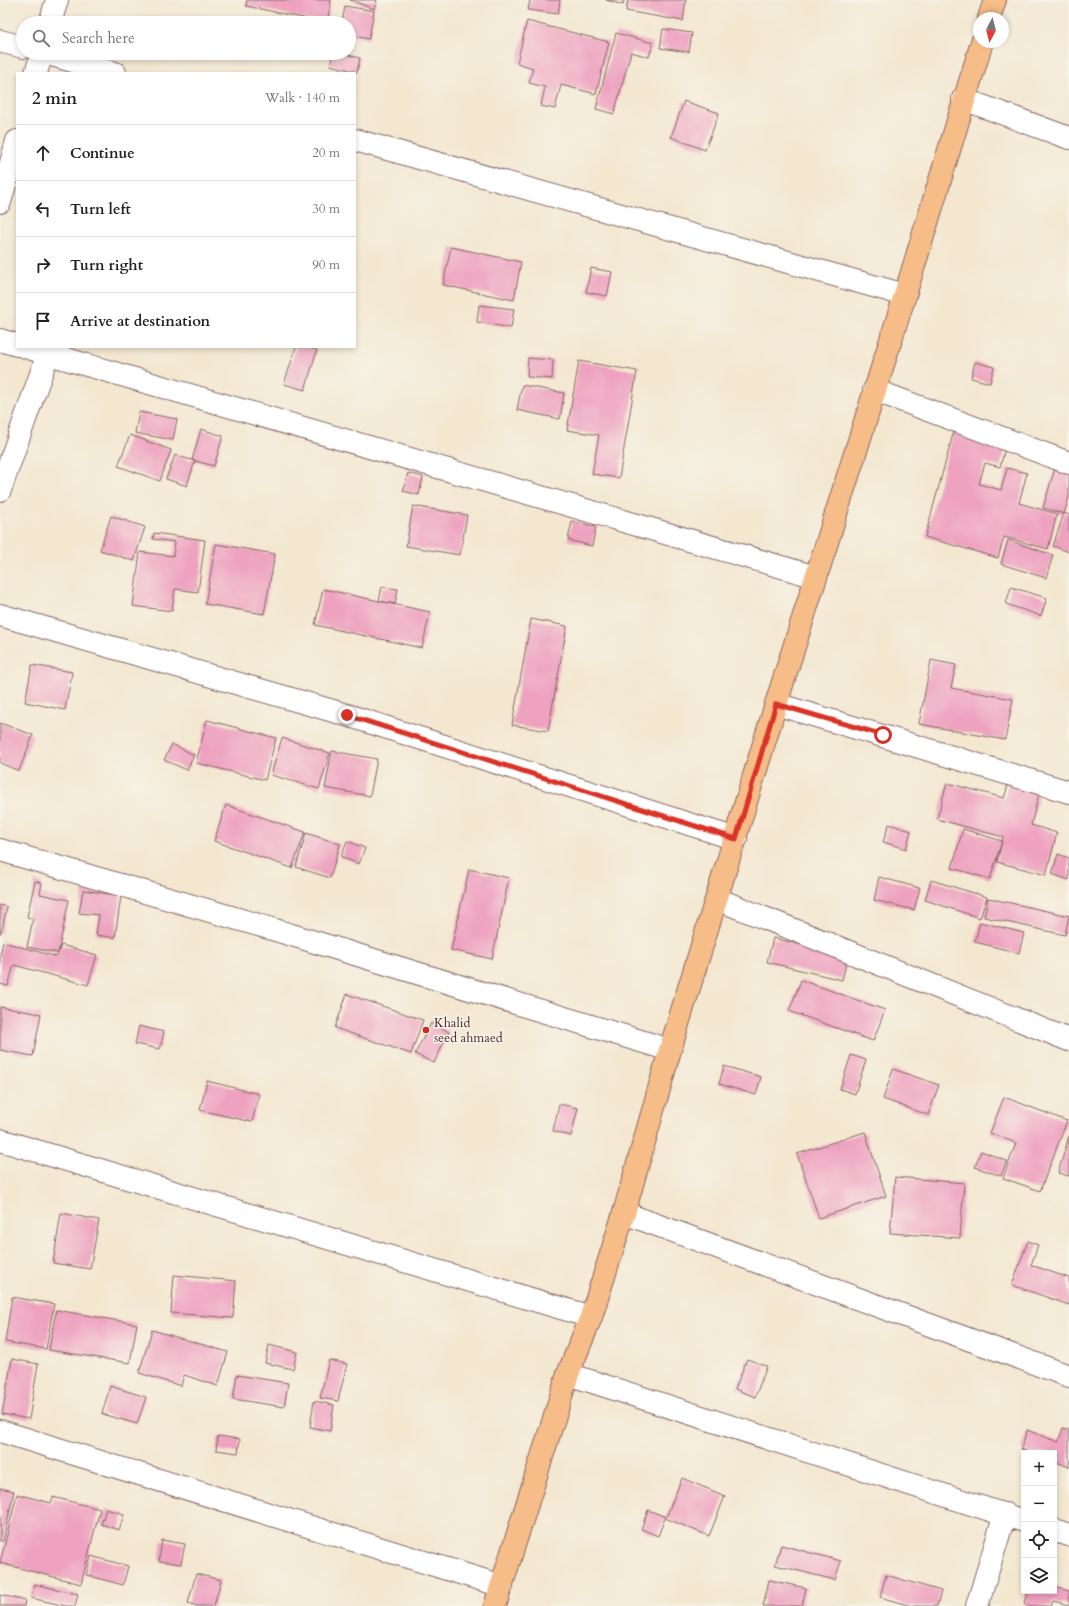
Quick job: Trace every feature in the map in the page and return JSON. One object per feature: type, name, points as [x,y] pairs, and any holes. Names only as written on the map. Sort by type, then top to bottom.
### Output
[{"type":"main road","points":[[495,1606],[568,1374],[591,1317],[624,1213],[670,1050],[736,839],[776,704],[905,295],[963,99],[980,48]]},
{"type":"street","points":[[52,16],[57,0]]},
{"type":"street","points":[[0,41],[16,45]]},
{"type":"street","points":[[36,72],[41,60]]},
{"type":"street","points":[[68,60],[111,72]]},
{"type":"street","points":[[963,99],[1069,138]]},
{"type":"street","points":[[356,140],[905,295]]},
{"type":"street","points":[[0,202],[16,145]]},
{"type":"street","points":[[0,340],[16,345]]},
{"type":"street","points":[[28,348],[816,577]]},
{"type":"street","points":[[0,490],[48,354]]},
{"type":"street","points":[[874,390],[1069,462]]},
{"type":"street","points":[[0,615],[347,715],[736,839]]},
{"type":"street","points":[[776,704],[1069,792]]},
{"type":"street","points":[[0,850],[272,928],[670,1050]]},
{"type":"street","points":[[716,900],[1069,1040]]},
{"type":"street","points":[[0,1140],[591,1317]]},
{"type":"street","points":[[624,1213],[1069,1376]]},
{"type":"street","points":[[568,1374],[1014,1518],[977,1606]]},
{"type":"street","points":[[0,1431],[502,1586]]},
{"type":"street","points":[[1057,1531],[1069,1535]]},
{"type":"building","points":[[247,0],[331,0],[328,16],[294,16],[246,6]]},
{"type":"building","points":[[350,0],[377,0],[374,9]]},
{"type":"building","points":[[530,0],[560,0],[558,14],[528,10]]},
{"type":"building","points":[[606,0],[624,0],[623,5]]},
{"type":"building","points":[[628,0],[686,0],[683,21],[626,11]]},
{"type":"building","points":[[345,6],[374,11],[369,39],[356,36],[356,16],[343,16]]},
{"type":"building","points":[[527,21],[609,42],[596,94],[561,85],[555,109],[541,106],[545,87],[529,83],[533,68],[517,63]]},
{"type":"building","points":[[663,29],[692,33],[689,52],[660,48]]},
{"type":"building","points":[[616,33],[653,43],[649,57],[631,52],[614,114],[596,109]]},
{"type":"building","points":[[356,57],[360,58],[357,72],[330,65],[331,60],[356,60]]},
{"type":"building","points":[[684,101],[719,113],[705,150],[671,137]]},
{"type":"building","points":[[451,247],[521,262],[514,300],[443,285]]},
{"type":"building","points":[[591,268],[612,272],[607,296],[586,292]]},
{"type":"building","points":[[479,305],[514,309],[511,328],[477,322]]},
{"type":"building","points":[[296,348],[310,348],[317,350],[305,390],[284,384]]},
{"type":"building","points":[[528,358],[553,360],[552,379],[527,377]]},
{"type":"building","points":[[579,361],[637,371],[619,478],[592,474],[599,435],[567,430]]},
{"type":"building","points":[[975,362],[994,367],[990,383],[971,378]]},
{"type":"building","points":[[522,385],[564,393],[560,419],[517,410]]},
{"type":"building","points":[[139,412],[177,419],[173,440],[135,433]]},
{"type":"building","points":[[955,427],[1007,441],[1000,467],[985,463],[979,484],[1001,490],[1007,468],[1027,473],[1019,503],[1057,514],[1048,549],[1004,537],[998,558],[925,537]]},
{"type":"building","points":[[201,429],[223,436],[214,466],[192,460]]},
{"type":"building","points":[[130,435],[171,450],[160,481],[118,466]]},
{"type":"building","points":[[175,455],[195,461],[187,486],[166,479]]},
{"type":"building","points":[[1056,465],[1069,469],[1069,497],[1064,514],[1043,508]]},
{"type":"building","points":[[408,473],[423,477],[419,495],[403,491]]},
{"type":"building","points":[[413,506],[467,515],[460,555],[406,546]]},
{"type":"building","points":[[1064,513],[1069,515],[1069,552],[1053,546]]},
{"type":"building","points":[[111,516],[145,527],[134,561],[100,550]]},
{"type":"building","points":[[572,521],[596,527],[592,546],[568,540]]},
{"type":"building","points":[[154,533],[205,540],[198,592],[175,589],[172,611],[133,606],[140,552],[173,556],[175,542],[153,539]]},
{"type":"building","points":[[1008,540],[1053,555],[1046,578],[1001,564]]},
{"type":"building","points":[[216,544],[275,554],[264,614],[205,604]]},
{"type":"building","points":[[382,587],[398,589],[395,604],[379,601]]},
{"type":"building","points":[[1011,587],[1047,598],[1041,616],[1006,604]]},
{"type":"building","points":[[323,589],[430,612],[422,648],[315,625]]},
{"type":"building","points":[[531,619],[567,626],[548,731],[512,725]]},
{"type":"building","points":[[931,660],[956,665],[951,688],[1013,699],[1005,740],[919,724]]},
{"type":"building","points":[[32,665],[72,672],[65,710],[25,702]]},
{"type":"building","points":[[207,720],[276,738],[265,780],[196,763]]},
{"type":"building","points":[[0,723],[33,735],[19,771],[0,763]]},
{"type":"building","points":[[282,738],[330,753],[319,789],[271,775]]},
{"type":"building","points":[[172,744],[194,755],[187,770],[164,760]]},
{"type":"building","points":[[332,751],[377,759],[370,796],[325,788]]},
{"type":"building","points":[[1009,782],[1040,790],[1031,825],[1057,833],[1046,875],[997,862],[1003,837],[937,819],[947,783],[1004,798]]},
{"type":"building","points":[[226,805],[305,832],[292,868],[214,841]]},
{"type":"building","points":[[889,824],[911,831],[906,849],[883,842]]},
{"type":"building","points":[[963,829],[1002,841],[990,879],[952,868]]},
{"type":"building","points":[[306,833],[340,844],[330,878],[296,867]]},
{"type":"building","points":[[347,841],[365,848],[359,864],[341,857]]},
{"type":"building","points":[[1058,854],[1069,858],[1069,880],[1052,874]]},
{"type":"building","points":[[469,869],[509,878],[492,959],[451,950]]},
{"type":"building","points":[[879,877],[920,888],[914,910],[874,900]]},
{"type":"building","points":[[931,880],[987,897],[980,918],[925,900]]},
{"type":"building","points":[[35,881],[42,883],[40,894],[69,900],[58,953],[27,947],[33,919],[27,917]]},
{"type":"building","points":[[83,890],[121,896],[115,938],[96,935],[99,915],[79,913]]},
{"type":"building","points":[[988,898],[1069,916],[1065,935],[984,917]]},
{"type":"building","points":[[0,905],[7,907],[1,933],[0,933]]},
{"type":"building","points":[[980,922],[1024,933],[1019,953],[975,942]]},
{"type":"building","points":[[773,938],[848,956],[842,980],[767,962]]},
{"type":"building","points":[[3,942],[57,957],[61,945],[97,955],[88,985],[14,965],[8,986],[0,984],[0,955]]},
{"type":"building","points":[[801,980],[885,1010],[873,1041],[789,1011]]},
{"type":"building","points":[[347,994],[423,1020],[411,1054],[335,1028]]},
{"type":"building","points":[[0,1007],[41,1014],[33,1056],[0,1050]]},
{"type":"building","points":[[431,1023],[449,1032],[434,1063],[415,1054]]},
{"type":"building","points":[[139,1026],[164,1032],[160,1049],[135,1044]]},
{"type":"building","points":[[851,1055],[866,1060],[855,1094],[840,1089]]},
{"type":"building","points":[[724,1066],[761,1077],[756,1095],[719,1084]]},
{"type":"building","points":[[893,1069],[939,1085],[928,1115],[883,1099]]},
{"type":"building","points":[[207,1081],[259,1094],[252,1122],[200,1110]]},
{"type":"building","points":[[1004,1097],[1067,1121],[1040,1191],[1003,1178],[1016,1143],[990,1133]]},
{"type":"building","points":[[559,1104],[578,1108],[571,1136],[553,1131]]},
{"type":"building","points":[[865,1132],[886,1196],[819,1218],[797,1154]]},
{"type":"building","points":[[1069,1136],[1069,1176],[1058,1173]]},
{"type":"building","points":[[981,1151],[1007,1161],[1001,1176],[975,1167]]},
{"type":"building","points":[[895,1177],[964,1183],[960,1238],[890,1233]]},
{"type":"building","points":[[61,1213],[99,1220],[90,1269],[53,1263]]},
{"type":"building","points":[[1028,1241],[1038,1245],[1031,1265],[1069,1278],[1069,1305],[1012,1285]]},
{"type":"building","points":[[174,1275],[236,1281],[233,1318],[171,1313]]},
{"type":"building","points":[[12,1297],[54,1304],[46,1349],[5,1342]]},
{"type":"building","points":[[56,1310],[137,1324],[130,1363],[49,1350]]},
{"type":"building","points":[[152,1330],[228,1352],[218,1386],[184,1375],[181,1386],[139,1373]]},
{"type":"building","points":[[269,1345],[297,1352],[293,1369],[265,1363]]},
{"type":"building","points":[[12,1359],[38,1364],[29,1419],[2,1414]]},
{"type":"building","points":[[747,1359],[767,1366],[755,1397],[735,1389]]},
{"type":"building","points":[[329,1360],[347,1364],[338,1401],[320,1398]]},
{"type":"building","points":[[237,1375],[288,1383],[284,1407],[233,1399]]},
{"type":"building","points":[[110,1386],[146,1397],[137,1424],[102,1414]]},
{"type":"building","points":[[314,1401],[334,1405],[330,1431],[310,1427]]},
{"type":"building","points":[[1063,1428],[1069,1430],[1069,1467],[1057,1462],[1057,1450],[1021,1449],[1027,1430],[1058,1442]]},
{"type":"building","points":[[218,1436],[240,1439],[238,1453],[216,1450]]},
{"type":"building","points":[[682,1478],[725,1496],[709,1536],[665,1518],[658,1536],[641,1529],[648,1510],[666,1517]]},
{"type":"building","points":[[0,1488],[14,1491],[3,1541],[0,1541]]},
{"type":"building","points":[[17,1494],[51,1503],[53,1497],[100,1509],[81,1584],[0,1563]]},
{"type":"building","points":[[106,1509],[124,1514],[119,1530],[101,1524]]},
{"type":"building","points":[[162,1540],[185,1544],[181,1564],[159,1561]]},
{"type":"building","points":[[781,1545],[841,1561],[835,1580],[775,1565]]},
{"type":"building","points":[[91,1556],[128,1566],[123,1585],[86,1575]]},
{"type":"building","points":[[196,1574],[221,1580],[214,1606],[197,1606],[188,1603]]},
{"type":"building","points":[[886,1575],[941,1591],[937,1606],[911,1606],[880,1597]]},
{"type":"building","points":[[769,1580],[806,1588],[802,1606],[763,1606]]},
{"type":"building","points":[[34,1584],[78,1594],[75,1606],[66,1606],[31,1598]]},
{"type":"building","points":[[1057,1588],[1069,1591],[1069,1605],[1053,1601],[1051,1606],[1032,1606],[1025,1604],[1027,1594],[1057,1594]]},
{"type":"building","points":[[0,1595],[25,1600],[24,1606],[0,1606]]},
{"type":"place","name":"Khalid seed ahmaed","points":[[426,1030]]},
{"type":"route","points":[[347,715],[736,839],[776,704],[883,735]]}]
